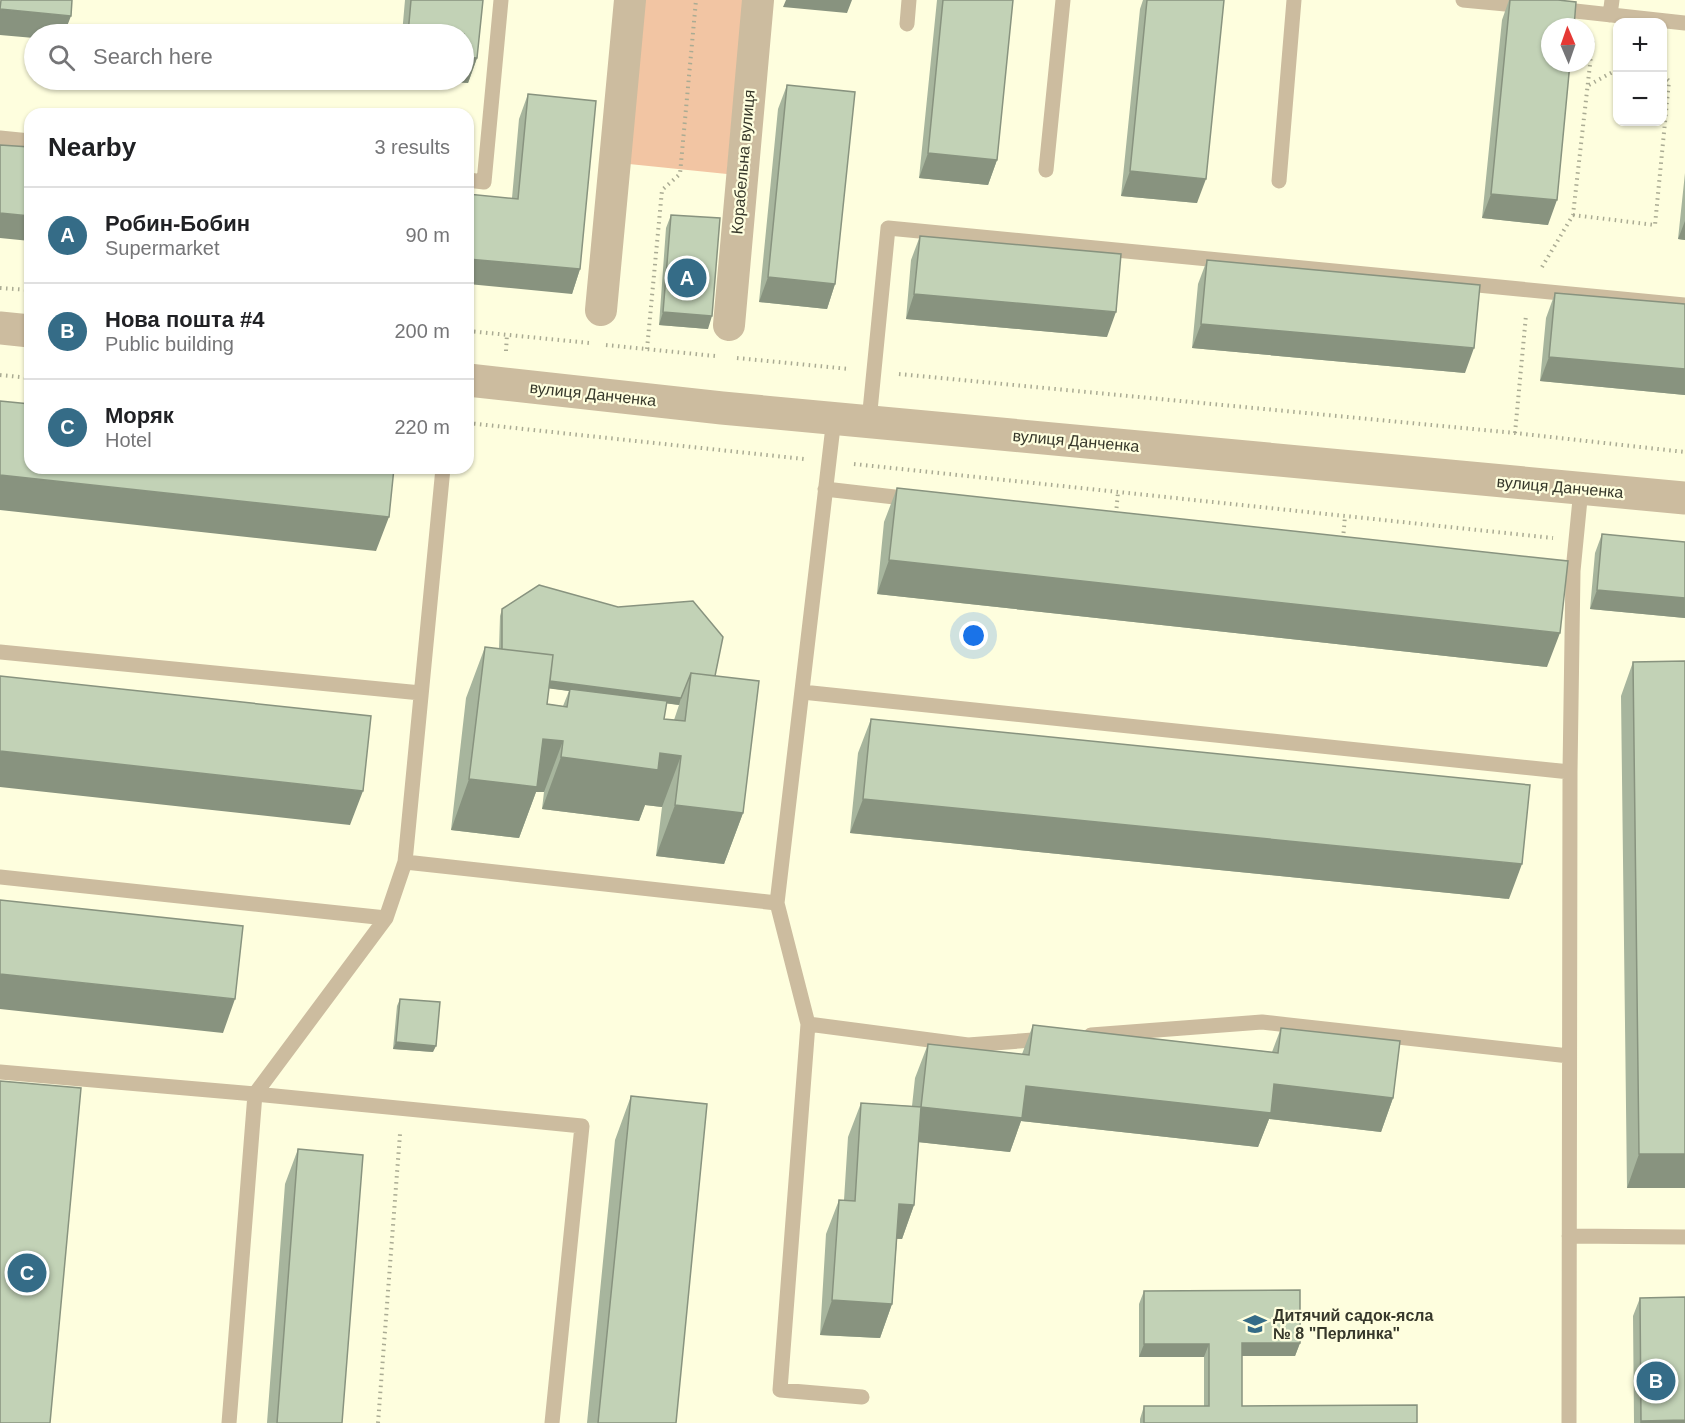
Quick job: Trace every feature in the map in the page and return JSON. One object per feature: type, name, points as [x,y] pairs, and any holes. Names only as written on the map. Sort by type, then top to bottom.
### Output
[{"type":"street","points":[[601,310],[630,0]]},
{"type":"street","name":"Корабельна вулиця","points":[[729,325],[758,0]]},
{"type":"street","points":[[0,328],[24,330]]},
{"type":"street","name":"вулиця Данченка","points":[[474,381],[722,408],[1685,498]]},
{"type":"lane","points":[[474,181],[484,182],[501,0]]},
{"type":"lane","points":[[907,24],[909,0]]},
{"type":"lane","points":[[1046,170],[1063,0]]},
{"type":"lane","points":[[1279,181],[1294,0]]},
{"type":"lane","points":[[1463,0],[1606,10],[1685,23]]},
{"type":"lane","points":[[0,138],[24,140]]},
{"type":"lane","points":[[869,421],[888,228],[1685,305]]},
{"type":"lane","points":[[834,418],[777,903],[808,1024],[780,1390],[862,1397]]},
{"type":"lane","points":[[230,1423],[255,1094],[386,918],[405,862],[441,474]]},
{"type":"lane","points":[[825,489],[930,501]]},
{"type":"lane","points":[[1569,1423],[1570,772],[1573,571],[1581,489]]},
{"type":"lane","points":[[0,652],[421,693]]},
{"type":"lane","points":[[802,692],[1570,772]]},
{"type":"lane","points":[[405,862],[777,903]]},
{"type":"lane","points":[[0,877],[386,918]]},
{"type":"lane","points":[[808,1024],[968,1045],[1262,1022],[1569,1056]]},
{"type":"lane","points":[[0,1072],[582,1126],[552,1423]]},
{"type":"lane","points":[[1569,1236],[1685,1237]]},
{"type":"path","points":[[647,349],[662,190],[680,174],[696,0]]},
{"type":"path","points":[[1515,433],[1529,290],[1573,215],[1588,86],[1606,10]]},
{"type":"path","points":[[1588,86],[1613,71]]},
{"type":"path","points":[[1667,79],[1669,81],[1667,102]]},
{"type":"path","points":[[1573,215],[1655,225],[1665,126]]},
{"type":"path","points":[[0,288],[24,290]]},
{"type":"path","points":[[474,332],[1515,433],[1685,452]]},
{"type":"path","points":[[0,375],[24,377]]},
{"type":"path","points":[[474,424],[1576,540]]},
{"type":"path","points":[[1116,521],[1118,492]]},
{"type":"path","points":[[1342,546],[1345,516]]},
{"type":"path","points":[[378,1423],[402,1110]]},
{"type":"shaded area","points":[[645,0],[743,0],[727,174],[629,164]]},
{"type":"building","points":[[1,0],[72,0],[71,16],[0,9]]},
{"type":"building","points":[[411,0],[483,0],[477,58],[474,58],[474,24],[409,24]]},
{"type":"building","points":[[943,0],[1013,0],[997,160],[928,153]]},
{"type":"building","points":[[1147,0],[1224,0],[1206,179],[1130,171]]},
{"type":"building","points":[[1510,0],[1576,2],[1575,18],[1541,18],[1541,72],[1569,72],[1557,200],[1491,194]]},
{"type":"building","points":[[787,85],[855,92],[835,284],[768,277]]},
{"type":"building","points":[[528,94],[596,101],[580,269],[474,260],[474,195],[518,199]]},
{"type":"building","points":[[0,145],[24,147],[24,215],[0,213]]},
{"type":"building","points":[[671,215],[720,218],[712,316],[663,312]]},
{"type":"building","points":[[920,236],[1121,254],[1116,312],[914,294]]},
{"type":"building","points":[[1207,260],[1480,285],[1474,348],[1201,324]]},
{"type":"building","points":[[1555,293],[1685,304],[1685,369],[1549,357]]},
{"type":"building","points":[[0,401],[24,403],[24,474],[393,474],[389,517],[0,475]]},
{"type":"building","points":[[897,488],[1568,561],[1560,633],[889,560]]},
{"type":"building","points":[[1602,534],[1685,542],[1685,598],[1597,590]]},
{"type":"building","points":[[539,585],[618,607],[693,601],[723,637],[715,676],[691,673],[681,698],[550,681],[553,655],[502,649],[502,609]]},
{"type":"building","points":[[485,647],[553,655],[547,704],[567,707],[570,689],[667,701],[664,719],[685,721],[691,673],[759,681],[743,813],[675,805],[681,756],[660,753],[658,770],[561,757],[563,741],[543,739],[537,787],[469,779]]},
{"type":"building","points":[[1685,661],[1685,1154],[1639,1154],[1633,662]]},
{"type":"building","points":[[0,676],[371,716],[363,791],[0,751]]},
{"type":"building","points":[[871,719],[1530,785],[1522,864],[863,799]]},
{"type":"building","points":[[0,900],[243,926],[235,999],[0,974]]},
{"type":"building","points":[[400,999],[440,1002],[436,1046],[396,1042]]},
{"type":"building","points":[[1033,1025],[1278,1053],[1281,1028],[1400,1041],[1393,1098],[1274,1084],[1271,1113],[1026,1086],[1022,1118],[921,1107],[928,1044],[1029,1055]]},
{"type":"building","points":[[0,1081],[81,1088],[50,1423],[0,1423]]},
{"type":"building","points":[[631,1096],[707,1104],[676,1423],[598,1423]]},
{"type":"building","points":[[861,1103],[921,1107],[914,1205],[899,1204],[892,1304],[832,1300],[839,1200],[855,1201]]},
{"type":"building","points":[[298,1149],[363,1155],[342,1423],[277,1423]]},
{"type":"building","points":[[1300,1290],[1300,1343],[1242,1343],[1242,1406],[1417,1405],[1417,1423],[1144,1423],[1144,1406],[1209,1406],[1209,1344],[1144,1344],[1144,1291]]},
{"type":"building","points":[[1685,1297],[1685,1420],[1641,1421],[1640,1298]]},
{"type":"place","name":"Робин-Бобин","points":[[687,278]]},
{"type":"place","name":"Моряк","points":[[27,1273]]},
{"type":"place","name":"Дитячий садок-ясла № 8 \"Перлинка\"","points":[[1255,1324]]},
{"type":"place","name":"Нова пошта #4","points":[[1656,1381]]}]
